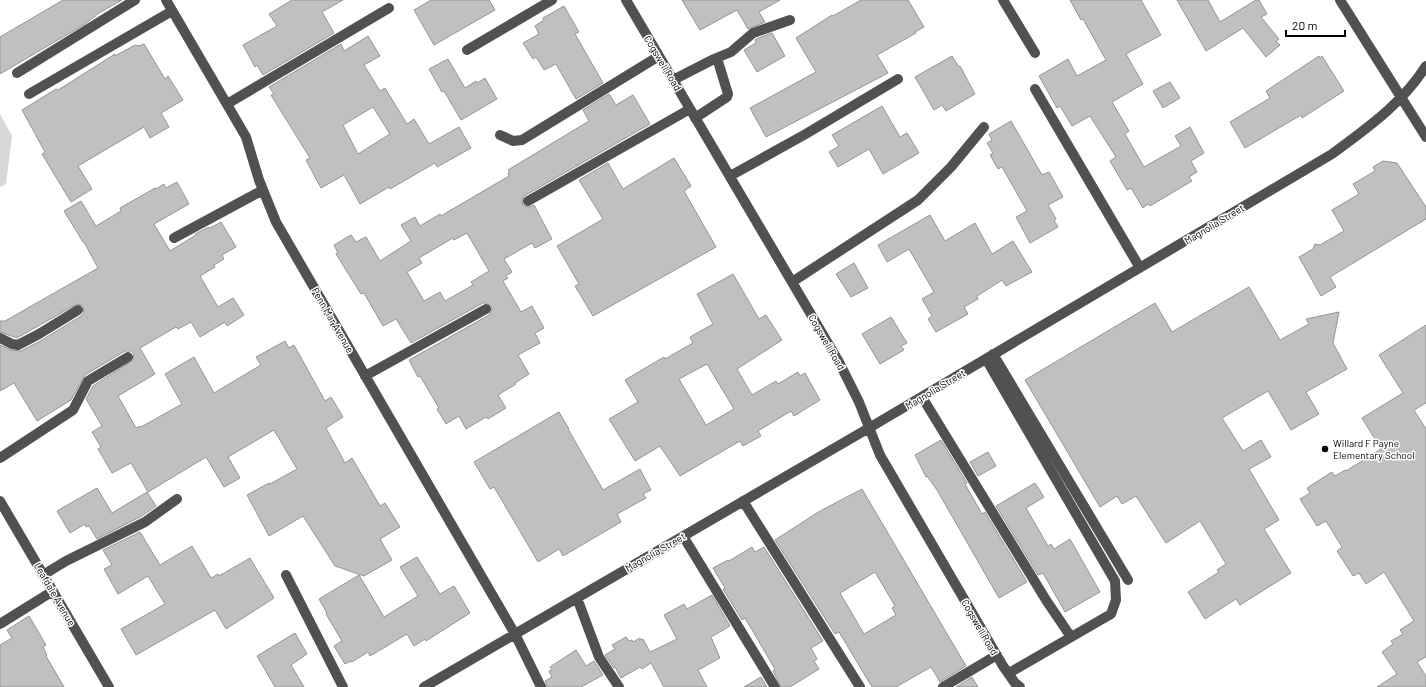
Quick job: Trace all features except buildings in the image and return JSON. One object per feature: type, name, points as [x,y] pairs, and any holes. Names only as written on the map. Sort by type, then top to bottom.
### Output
[{"type":"street","points":[[17,73],[135,0]]},
{"type":"street","name":"Penn Mar Avenue","points":[[166,0],[246,137],[263,190],[276,222],[515,634],[542,687]]},
{"type":"street","points":[[467,50],[552,0]]},
{"type":"street","name":"Cogswell Road","points":[[626,0],[839,362],[859,402],[868,428],[880,454],[997,656],[1015,683],[1020,687]]},
{"type":"street","points":[[1003,0],[1035,54]]},
{"type":"street","points":[[1340,0],[1426,137]]},
{"type":"street","points":[[227,104],[389,8]]},
{"type":"street","points":[[29,94],[172,10]]},
{"type":"street","points":[[673,80],[730,52],[753,33],[790,20]]},
{"type":"street","points":[[500,135],[513,141],[522,140],[659,56]]},
{"type":"street","points":[[528,201],[693,113],[727,97],[728,94],[717,58]]},
{"type":"street","name":"Magnolia Street","points":[[424,687],[922,397],[1332,154],[1368,128],[1402,99],[1417,81],[1426,66]]},
{"type":"street","points":[[730,176],[804,135],[898,79]]},
{"type":"street","points":[[1035,89],[1140,268]]},
{"type":"street","points":[[792,282],[918,200],[951,167],[984,127]]},
{"type":"street","points":[[174,238],[263,190]]},
{"type":"street","points":[[365,376],[486,309]]},
{"type":"street","points":[[0,338],[12,344],[18,345],[78,310]]},
{"type":"street","points":[[990,356],[1128,580]]},
{"type":"street","points":[[990,356],[1115,581],[1116,600],[1111,614],[1009,673]]},
{"type":"street","points":[[0,458],[73,410],[88,381],[128,357]]},
{"type":"street","points":[[922,397],[1046,600],[1071,637]]},
{"type":"street","points":[[43,574],[145,522],[177,498]]},
{"type":"street","name":"Leafdale Avenue","points":[[0,501],[107,686]]},
{"type":"street","points":[[743,501],[860,687]]},
{"type":"street","points":[[683,536],[775,687]]},
{"type":"street","points":[[286,575],[343,687]]},
{"type":"street","points":[[0,624],[53,591]]},
{"type":"street","points":[[576,598],[599,657],[619,687]]},
{"type":"street","points":[[943,687],[997,656]]},
{"type":"shaded area","points":[[0,114],[12,136],[6,184],[0,187]]},
{"type":"place","name":"Willard F Payne Elementary School","points":[[1325,449]]}]
